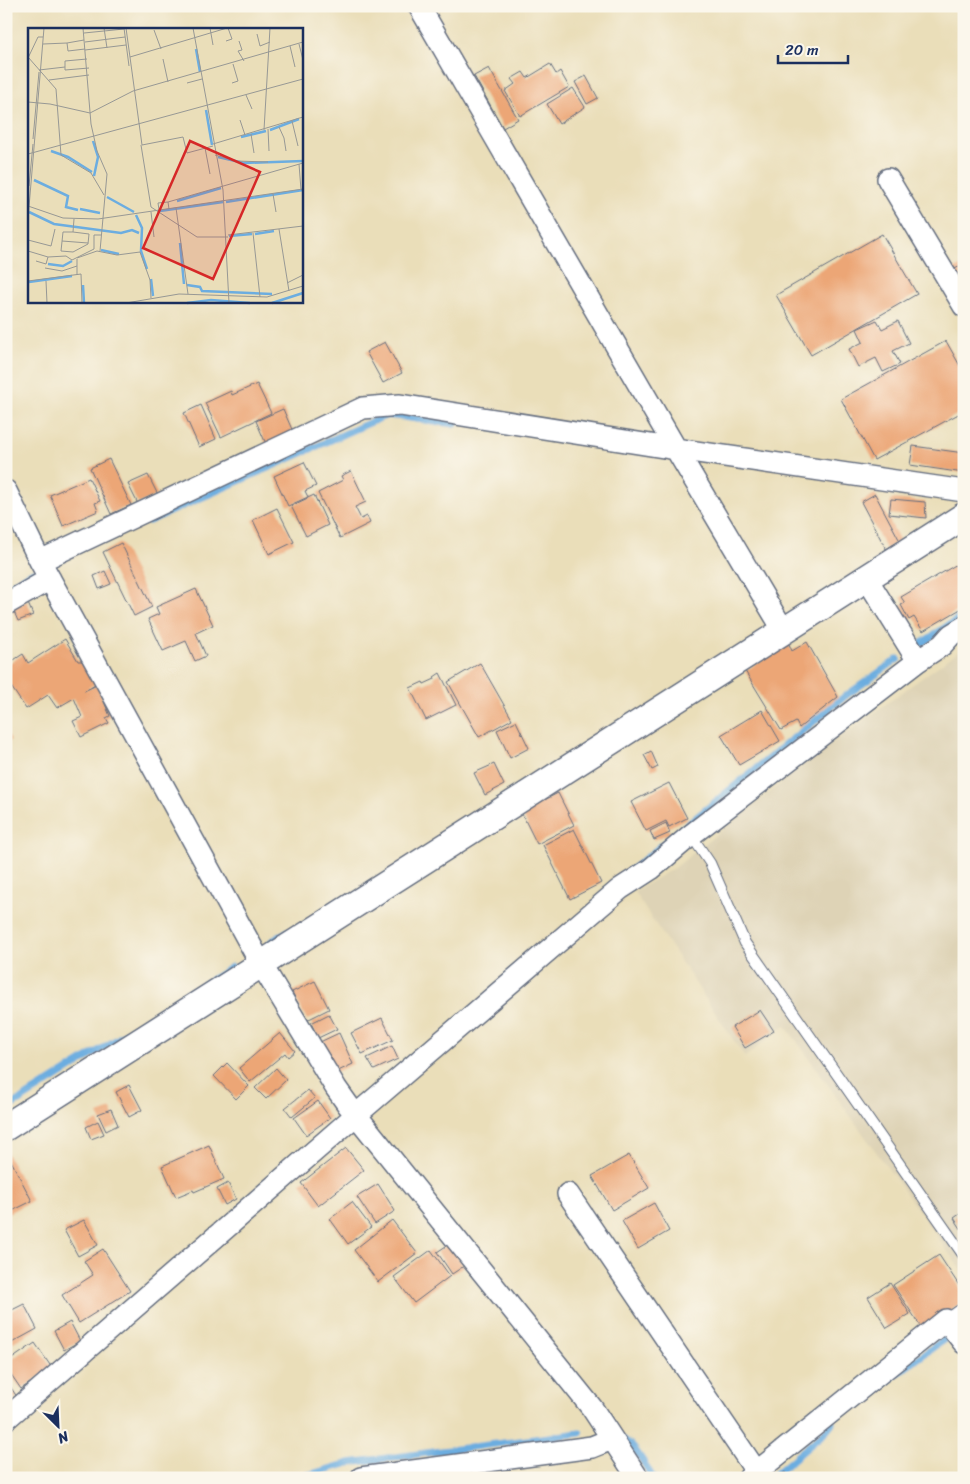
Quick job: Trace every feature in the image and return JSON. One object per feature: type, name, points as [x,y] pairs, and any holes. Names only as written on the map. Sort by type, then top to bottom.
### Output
[{"type":"street","points":[[419,6],[676,449],[781,625]]},
{"type":"street","points":[[888,179],[964,306]]},
{"type":"street","points":[[6,604],[45,570],[363,408],[400,405],[676,449],[964,491]]},
{"type":"street","points":[[6,492],[45,570],[261,964],[353,1111],[592,1408],[638,1478]]},
{"type":"street","points":[[6,1127],[261,964],[781,625],[867,579],[964,516]]},
{"type":"street","points":[[867,579],[918,661]]},
{"type":"street","points":[[6,1419],[353,1111],[620,889],[650,869],[691,835],[918,661],[942,645],[951,635],[964,627]]},
{"type":"street","points":[[568,1194],[752,1474],[955,1331]]},
{"type":"street","points":[[361,1478],[592,1447],[612,1439]]},
{"type":"lane","points":[[691,835],[710,863],[745,943],[964,1256]]},
{"type":"lane","points":[[955,1331],[964,1307]]},
{"type":"shaded area","points":[[959,651],[964,659],[964,1274],[785,1025],[745,1057],[634,892],[677,866],[817,754]]},
{"type":"building","points":[[550,64],[556,74],[560,71],[569,87],[520,116],[505,91],[515,84],[511,79],[523,72],[527,78]]},
{"type":"building","points":[[489,68],[518,119],[503,128],[474,76]]},
{"type":"building","points":[[586,76],[598,98],[587,104],[575,82]]},
{"type":"building","points":[[573,88],[585,107],[559,124],[547,104]]},
{"type":"building","points":[[882,234],[917,294],[811,355],[776,295]]},
{"type":"building","points":[[964,264],[964,289],[953,270]]},
{"type":"building","points":[[877,320],[882,329],[898,321],[909,343],[893,351],[900,364],[883,372],[876,358],[858,367],[849,349],[863,342],[857,329]]},
{"type":"building","points":[[946,341],[964,373],[964,411],[874,460],[841,399]]},
{"type":"building","points":[[385,342],[402,373],[383,383],[366,352]]},
{"type":"building","points":[[257,384],[271,413],[221,437],[205,403],[231,391],[232,395]]},
{"type":"building","points":[[201,405],[216,439],[199,447],[184,413]]},
{"type":"building","points":[[283,409],[294,434],[267,446],[256,421]]},
{"type":"building","points":[[913,446],[964,453],[964,473],[910,465]]},
{"type":"building","points":[[109,459],[131,505],[111,514],[90,468]]},
{"type":"building","points":[[304,462],[316,486],[305,491],[308,497],[288,506],[274,476]]},
{"type":"building","points":[[351,471],[366,502],[355,507],[361,519],[367,516],[370,523],[340,538],[318,493],[343,480],[341,476]]},
{"type":"building","points":[[148,475],[158,495],[138,504],[128,484]]},
{"type":"building","points":[[89,478],[100,501],[95,503],[98,511],[63,526],[50,495]]},
{"type":"building","points":[[875,494],[900,541],[886,549],[861,502]]},
{"type":"building","points":[[314,495],[328,525],[306,536],[291,506]]},
{"type":"building","points":[[891,499],[925,502],[926,518],[889,514]]},
{"type":"building","points":[[277,508],[294,542],[269,554],[253,520]]},
{"type":"building","points":[[121,543],[152,607],[134,616],[103,552]]},
{"type":"building","points":[[964,560],[964,607],[923,631],[914,617],[909,620],[901,605],[905,603],[901,597]]},
{"type":"building","points":[[105,571],[111,584],[99,589],[94,576]]},
{"type":"building","points":[[196,589],[213,625],[196,633],[206,656],[195,661],[186,641],[163,651],[148,619],[159,614],[156,607]]},
{"type":"building","points":[[27,601],[33,615],[18,621],[12,607]]},
{"type":"building","points":[[65,639],[78,661],[85,661],[98,682],[84,691],[97,685],[110,716],[106,718],[109,723],[81,737],[73,721],[82,717],[74,698],[57,708],[48,695],[26,709],[6,679],[6,665],[23,654],[28,663]]},
{"type":"building","points":[[807,642],[838,697],[799,728],[796,722],[781,730],[745,671],[789,644],[792,651]]},
{"type":"building","points":[[480,663],[512,719],[479,737],[448,682]]},
{"type":"building","points":[[440,673],[456,705],[426,720],[410,688],[435,679],[434,677]]},
{"type":"building","points":[[762,710],[780,741],[739,765],[721,735]]},
{"type":"building","points":[[516,721],[529,748],[510,758],[497,730]]},
{"type":"building","points":[[6,731],[11,740],[6,742]]},
{"type":"building","points":[[651,751],[658,767],[652,770],[644,755]]},
{"type":"building","points":[[494,764],[504,785],[485,795],[474,773]]},
{"type":"building","points":[[669,783],[687,818],[669,827],[666,821],[646,831],[631,802]]},
{"type":"building","points":[[558,793],[574,825],[537,844],[521,812]]},
{"type":"building","points":[[666,823],[670,833],[654,840],[650,831]]},
{"type":"building","points":[[574,829],[601,883],[570,899],[543,845]]},
{"type":"building","points":[[315,981],[329,1009],[307,1020],[292,992]]},
{"type":"building","points":[[760,1010],[774,1031],[745,1048],[732,1027]]},
{"type":"building","points":[[329,1014],[337,1029],[318,1038],[311,1023]]},
{"type":"building","points":[[382,1018],[393,1040],[362,1054],[351,1033]]},
{"type":"building","points":[[280,1033],[295,1051],[288,1057],[285,1053],[250,1082],[239,1068]]},
{"type":"building","points":[[339,1033],[353,1064],[334,1073],[320,1042]]},
{"type":"building","points":[[392,1046],[398,1059],[374,1070],[367,1058]]},
{"type":"building","points":[[227,1063],[249,1086],[236,1099],[214,1076]]},
{"type":"building","points":[[276,1068],[286,1080],[266,1099],[255,1088]]},
{"type":"building","points":[[129,1085],[142,1110],[129,1117],[116,1092]]},
{"type":"building","points":[[308,1090],[315,1098],[292,1117],[285,1108]]},
{"type":"building","points":[[318,1101],[330,1118],[306,1135],[294,1118]]},
{"type":"building","points":[[111,1109],[118,1125],[106,1131],[98,1114]]},
{"type":"building","points":[[98,1121],[104,1134],[91,1139],[86,1127]]},
{"type":"building","points":[[209,1145],[224,1179],[194,1192],[193,1190],[176,1197],[162,1166]]},
{"type":"building","points":[[346,1148],[364,1170],[318,1206],[301,1183]]},
{"type":"building","points":[[6,1151],[32,1201],[6,1214]]},
{"type":"building","points":[[629,1155],[649,1188],[612,1210],[592,1176]]},
{"type":"building","points":[[228,1183],[236,1199],[225,1205],[217,1189]]},
{"type":"building","points":[[378,1184],[395,1211],[375,1224],[357,1197]]},
{"type":"building","points":[[352,1202],[371,1227],[348,1244],[330,1219]]},
{"type":"building","points":[[654,1203],[669,1231],[638,1249],[622,1221]]},
{"type":"building","points":[[964,1211],[964,1233],[954,1218]]},
{"type":"building","points":[[84,1220],[98,1245],[78,1256],[64,1230]]},
{"type":"building","points":[[392,1220],[417,1253],[378,1282],[354,1250]]},
{"type":"building","points":[[449,1244],[464,1266],[452,1274],[437,1252]]},
{"type":"building","points":[[103,1249],[130,1291],[79,1323],[62,1295],[93,1275],[84,1261]]},
{"type":"building","points":[[431,1250],[450,1276],[414,1303],[394,1277]]},
{"type":"building","points":[[939,1255],[964,1293],[964,1301],[922,1328],[893,1285]]},
{"type":"building","points":[[890,1283],[910,1314],[887,1328],[868,1297]]},
{"type":"building","points":[[24,1304],[37,1329],[6,1346],[6,1313]]},
{"type":"building","points":[[70,1322],[80,1341],[64,1350],[54,1331]]},
{"type":"building","points":[[35,1343],[52,1368],[21,1389],[6,1367],[6,1363]]},
{"type":"building","points":[[6,1380],[17,1397],[6,1403]]},
{"type":"building","points":[[785,1472],[788,1478],[774,1478]]},
{"type":"waterway","points":[[149,521],[387,415],[455,424]]},
{"type":"waterway","points":[[6,588],[33,572]]},
{"type":"waterway","points":[[922,643],[964,615]]},
{"type":"waterway","points":[[629,872],[844,697],[898,659]]},
{"type":"waterway","points":[[271,942],[287,932]]},
{"type":"waterway","points":[[6,1109],[232,967]]},
{"type":"waterway","points":[[876,1389],[964,1325]]},
{"type":"waterway","points":[[771,1478],[824,1433],[832,1423]]},
{"type":"waterway","points":[[298,1478],[349,1463],[580,1433]]},
{"type":"waterway","points":[[622,1439],[636,1451],[653,1478]]}]
